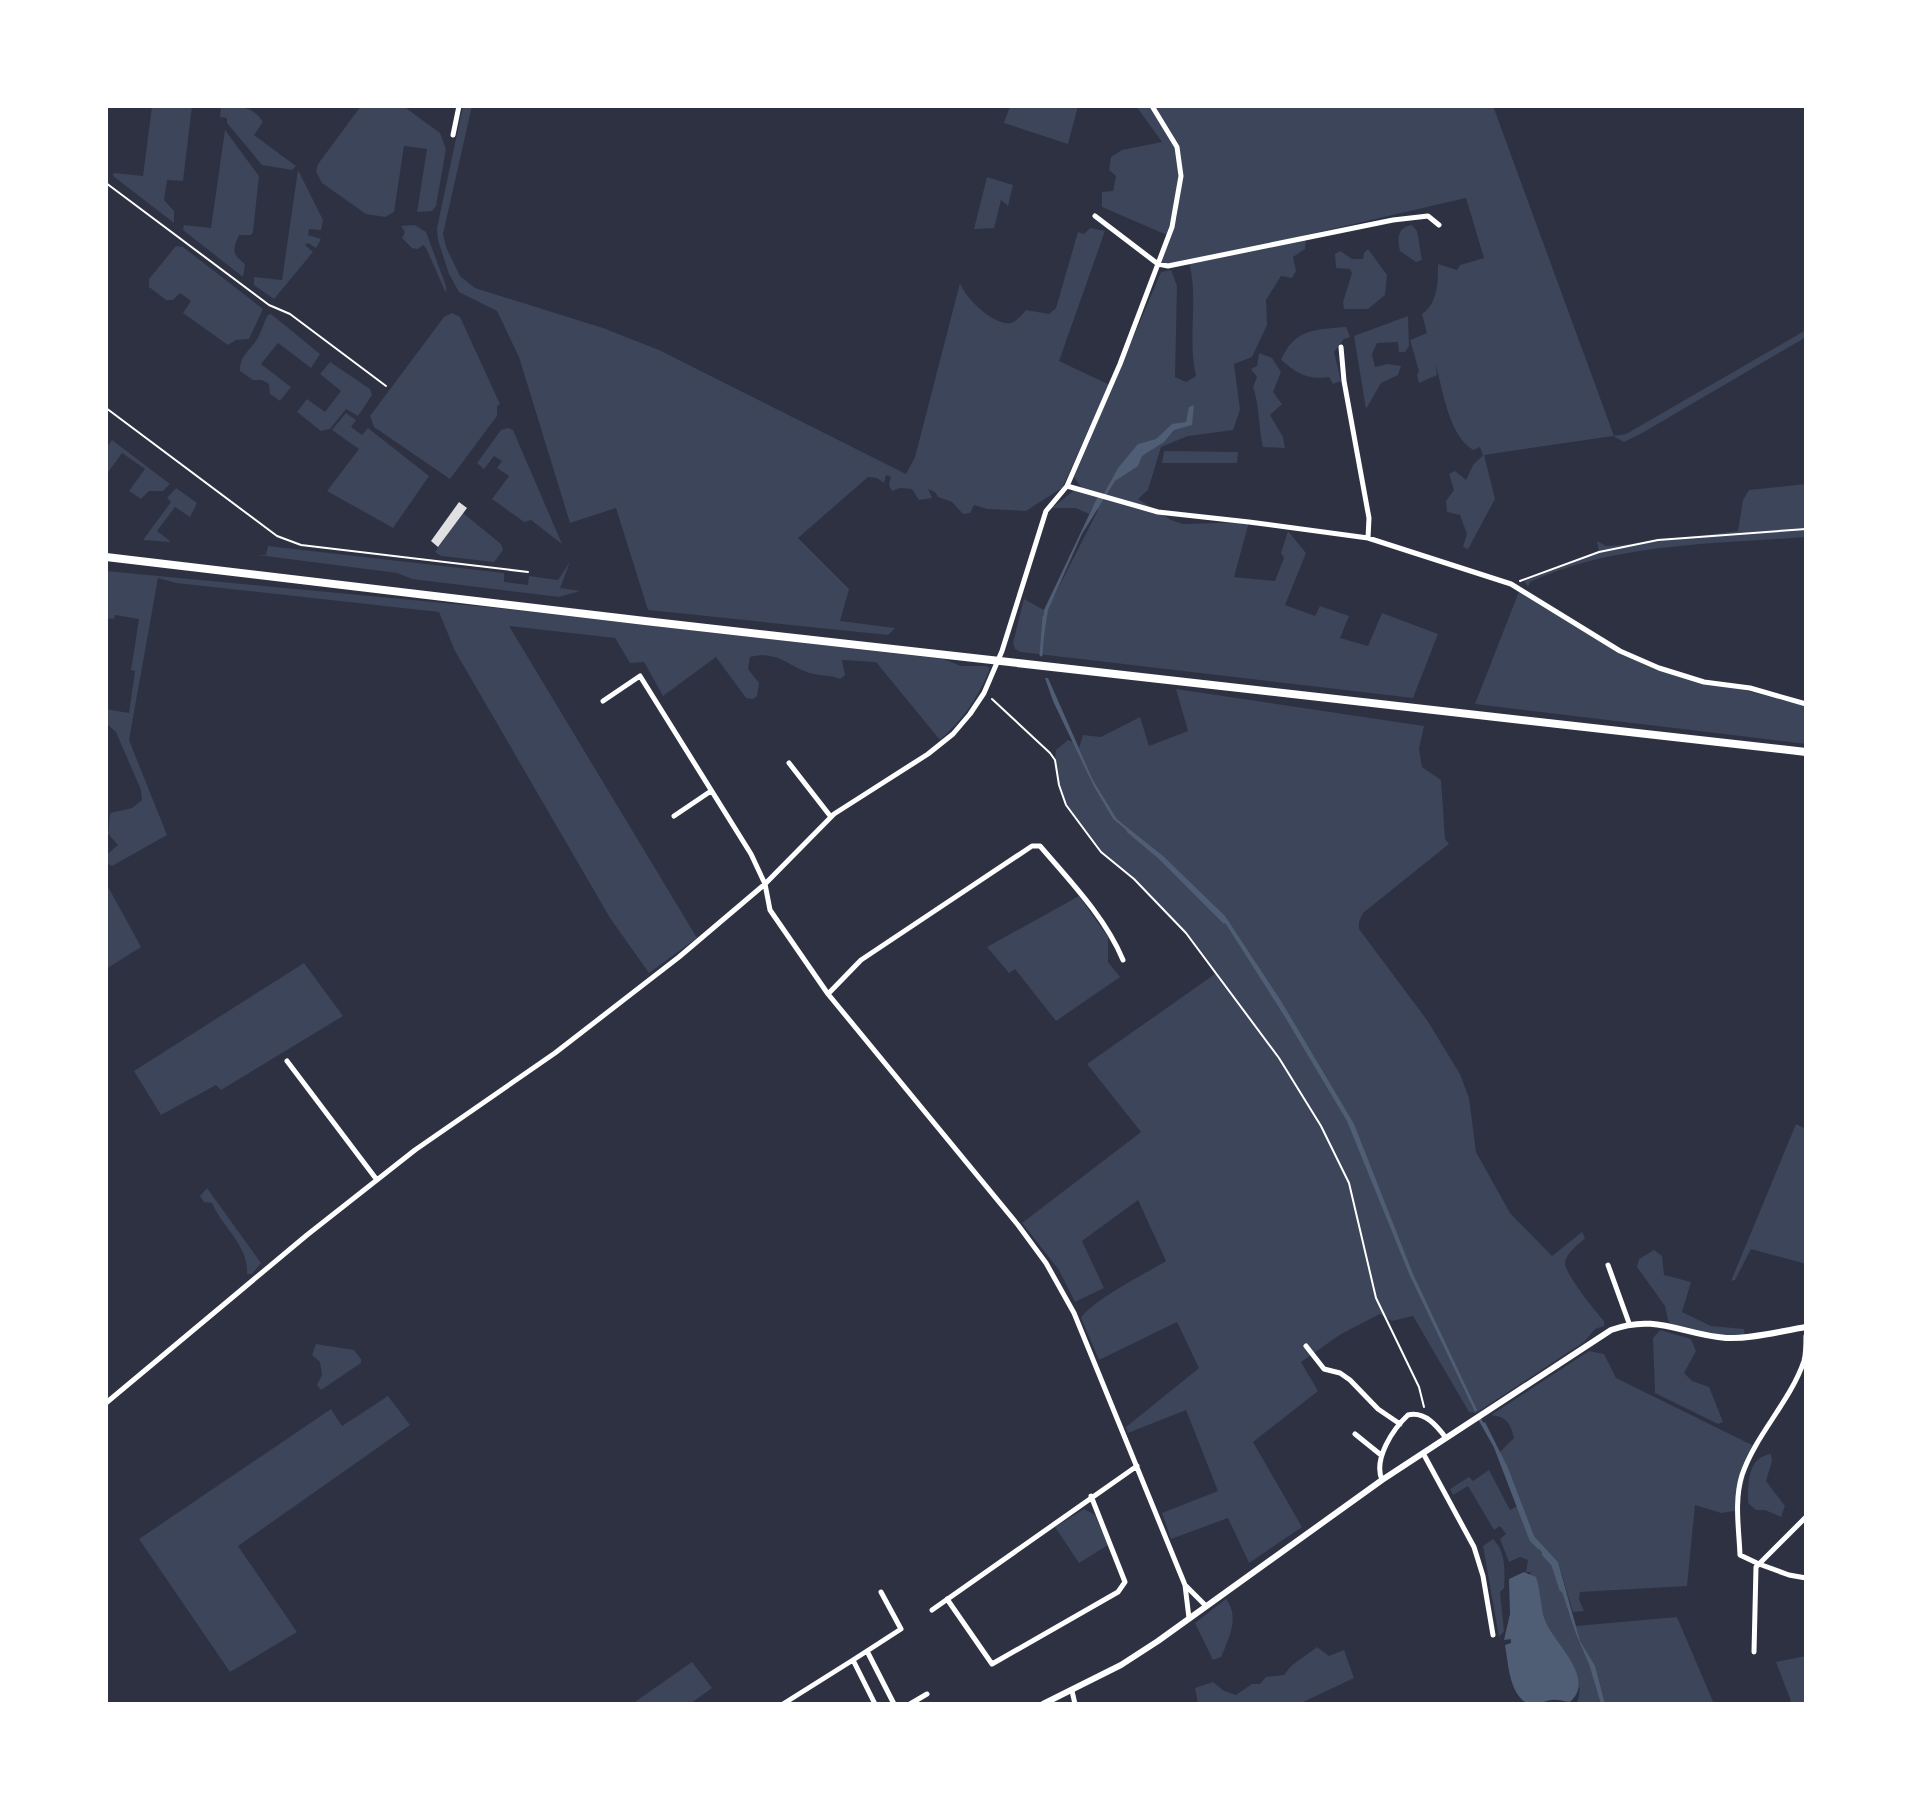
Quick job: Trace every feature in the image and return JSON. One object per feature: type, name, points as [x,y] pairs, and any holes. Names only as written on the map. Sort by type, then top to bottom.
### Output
[{"type":"main road","points":[[106,557],[1806,752]]},
{"type":"street","points":[[453,135],[459,106]]},
{"type":"street","points":[[106,1403],[377,1180],[555,1053],[679,957],[765,884],[831,817],[953,734],[984,693],[1012,624],[1046,511],[1067,486],[1120,364],[1172,227],[1181,176],[1177,147],[1152,106]]},
{"type":"street","points":[[1095,216],[1158,264],[1168,266],[1393,220],[1428,216],[1439,225]]},
{"type":"street","points":[[1341,347],[1344,381],[1369,518],[1368,538]]},
{"type":"street","points":[[1067,486],[1158,512],[1368,538],[1511,584],[1620,651],[1659,668],[1704,682],[1750,688],[1806,704]]},
{"type":"street","points":[[603,701],[640,676],[751,854],[765,884],[770,910],[828,994],[1046,1263],[1074,1313],[1185,1585],[1189,1618]]},
{"type":"street","points":[[789,763],[831,817]]},
{"type":"street","points":[[674,816],[711,791]]},
{"type":"street","points":[[828,994],[861,960],[1032,846],[1040,846],[1080,892],[1115,942],[1123,960]]},
{"type":"street","points":[[287,1061],[377,1180]]},
{"type":"street","points":[[1608,1265],[1629,1323]]},
{"type":"street","points":[[1043,1704],[1121,1665],[1382,1480],[1611,1330],[1629,1323],[1654,1322],[1726,1338],[1806,1327]]},
{"type":"street","points":[[1806,1336],[1805,1359],[1754,1446],[1742,1476],[1737,1500],[1740,1555],[1789,1575],[1806,1578]]},
{"type":"street","points":[[1306,1346],[1324,1369],[1340,1373],[1350,1380],[1378,1409],[1400,1424]]},
{"type":"street","points":[[1382,1480],[1379,1475],[1381,1455],[1400,1424],[1412,1413],[1424,1416],[1446,1438]]},
{"type":"street","points":[[1355,1434],[1381,1455]]},
{"type":"street","points":[[1423,1453],[1477,1555],[1493,1635]]},
{"type":"street","points":[[932,1610],[1137,1466]]},
{"type":"street","points":[[947,1599],[992,1664],[1118,1592],[1125,1582],[1091,1496]]},
{"type":"street","points":[[1754,1652],[1756,1567],[1806,1517]]},
{"type":"street","points":[[1185,1585],[1206,1606]]},
{"type":"street","points":[[783,1704],[901,1629],[881,1592]]},
{"type":"street","points":[[867,1651],[894,1704]]},
{"type":"street","points":[[853,1660],[875,1704]]},
{"type":"street","points":[[1072,1691],[1075,1704]]},
{"type":"street","points":[[910,1704],[927,1694]]},
{"type":"lane","points":[[106,183],[269,305],[290,314],[386,386]]},
{"type":"lane","points":[[106,408],[277,536],[301,545],[528,572]]},
{"type":"path","points":[[1511,584],[1599,552],[1658,540],[1806,529]]},
{"type":"path","points":[[984,693],[1050,753],[1055,760],[1066,805],[1101,852],[1134,879],[1186,933],[1279,1058],[1321,1126],[1349,1183],[1376,1298],[1419,1387],[1424,1416]]},
{"type":"shaded area","points":[[152,106],[192,106],[183,181],[167,180],[164,200],[174,211],[174,223],[113,176],[114,173],[143,176]]},
{"type":"shaded area","points":[[221,106],[240,107],[255,113],[263,122],[254,135],[296,166],[292,170],[262,165],[227,123],[227,118],[220,117]]},
{"type":"shaded area","points":[[361,106],[403,106],[440,133],[446,149],[436,206],[432,211],[417,212],[427,149],[404,146],[394,212],[385,217],[366,214],[322,183],[316,171],[318,164]]},
{"type":"shaded area","points":[[463,106],[472,106],[443,234],[460,276],[475,288],[603,328],[659,350],[906,474],[915,457],[960,283],[974,303],[989,316],[1004,323],[1011,323],[1026,310],[1049,314],[1056,308],[1078,232],[1084,234],[1090,228],[1105,231],[1059,361],[1110,385],[1062,488],[1026,511],[987,509],[974,505],[970,513],[963,514],[952,502],[928,489],[932,498],[919,500],[912,489],[892,491],[889,485],[891,477],[886,475],[884,483],[868,477],[798,538],[849,589],[840,621],[895,628],[888,635],[648,610],[616,508],[570,523],[519,357],[497,311],[459,292],[449,274],[437,228]]},
{"type":"shaded area","points":[[1010,106],[1078,106],[1068,144],[1004,123]]},
{"type":"shaded area","points":[[1136,106],[1149,106],[1158,118],[1152,106],[1493,106],[1614,436],[1626,434],[1806,330],[1806,337],[1624,442],[1613,436],[1484,455],[1495,499],[1468,549],[1463,547],[1467,534],[1460,515],[1447,512],[1446,501],[1454,490],[1449,474],[1455,471],[1466,480],[1473,465],[1483,455],[1480,447],[1473,450],[1458,434],[1448,412],[1436,365],[1437,375],[1419,383],[1419,371],[1410,340],[1427,333],[1422,314],[1434,298],[1438,264],[1457,270],[1460,265],[1484,258],[1466,198],[1306,235],[1305,249],[1293,257],[1296,271],[1292,278],[1281,276],[1266,300],[1267,325],[1252,357],[1234,364],[1240,410],[1233,430],[1188,436],[1161,447],[1148,490],[1138,499],[1183,524],[1249,522],[1234,577],[1275,581],[1284,558],[1281,553],[1288,531],[1306,553],[1285,605],[1315,616],[1320,606],[1349,616],[1340,638],[1368,646],[1382,613],[1438,634],[1413,698],[1021,652],[1015,649],[1013,643],[1024,599],[1044,610],[1042,649],[1047,610],[1098,510],[1094,505],[1089,514],[1076,508],[1052,508],[1073,491],[1084,491],[1074,477],[1161,272],[1171,270],[1177,286],[1175,377],[1186,382],[1196,376],[1189,262],[1168,266],[1158,264],[1177,217],[1181,177],[1167,235],[1102,207],[1102,192],[1113,191],[1116,176],[1109,170],[1111,157],[1122,150],[1162,142]]},
{"type":"shaded area","points":[[225,130],[259,176],[253,232],[251,235],[239,235],[234,248],[245,264],[243,277],[183,230],[184,225],[211,228]]},
{"type":"shaded area","points":[[298,170],[323,220],[321,230],[309,229],[308,235],[321,239],[316,248],[308,243],[305,245],[313,252],[274,299],[254,285],[254,277],[282,280]]},
{"type":"shaded area","points":[[987,177],[1013,185],[1008,206],[1001,200],[994,228],[974,229]]},
{"type":"shaded area","points":[[415,225],[426,232],[446,293],[426,248],[423,245],[418,249],[412,248],[402,238],[405,232],[401,226]]},
{"type":"shaded area","points":[[1412,225],[1417,231],[1422,260],[1416,262],[1400,251],[1398,242],[1403,228]]},
{"type":"shaded area","points":[[176,246],[183,247],[263,309],[249,339],[236,340],[228,345],[183,313],[191,301],[180,293],[173,300],[166,300],[149,287],[149,279]]},
{"type":"shaded area","points":[[1368,249],[1387,275],[1385,295],[1368,309],[1344,309],[1343,302],[1352,273],[1350,269],[1336,268],[1335,254],[1340,251],[1352,259],[1363,259]]},
{"type":"shaded area","points":[[452,313],[460,317],[500,404],[497,406],[497,416],[450,479],[374,427],[370,416],[444,317]]},
{"type":"shaded area","points":[[271,314],[320,354],[311,368],[278,343],[261,364],[291,387],[280,401],[270,394],[269,384],[253,380],[240,371],[243,358]]},
{"type":"shaded area","points":[[1408,316],[1409,346],[1405,352],[1399,352],[1398,342],[1377,343],[1372,354],[1375,367],[1388,364],[1401,366],[1398,375],[1381,383],[1366,409],[1354,336]]},
{"type":"shaded area","points":[[1346,327],[1350,337],[1344,339],[1334,352],[1341,381],[1333,384],[1329,377],[1303,375],[1281,360],[1299,336],[1316,330]]},
{"type":"shaded area","points":[[1259,353],[1272,358],[1281,372],[1273,392],[1282,404],[1270,415],[1283,437],[1285,448],[1263,447],[1253,387],[1257,377],[1251,369],[1257,366]]},
{"type":"shaded area","points":[[330,362],[370,389],[372,395],[358,416],[346,409],[330,429],[321,431],[297,412],[307,399],[325,412],[341,391],[320,374]]},
{"type":"shaded area","points":[[1194,405],[1192,425],[1174,430],[1164,442],[1142,456],[1138,466],[1115,481],[1082,534],[1048,610],[1040,649],[1044,610],[1098,496],[1102,497],[1118,468],[1138,444],[1156,439],[1172,424],[1186,422],[1189,407]]},
{"type":"shaded area","points":[[346,413],[356,420],[351,427],[362,435],[368,428],[429,476],[393,528],[327,491],[359,449],[332,430]]},
{"type":"shaded area","points":[[501,430],[513,430],[562,544],[531,520],[524,522],[492,499],[509,476],[497,468],[502,461],[494,456],[484,469],[477,463]]},
{"type":"shaded area","points":[[112,440],[170,484],[163,491],[149,491],[141,499],[129,491],[145,469],[122,453],[106,475],[106,448]]},
{"type":"shaded area","points":[[1164,451],[1238,452],[1237,463],[1162,463]]},
{"type":"shaded area","points":[[1806,484],[1806,537],[1631,552],[1563,569],[1530,582],[1528,587],[1523,579],[1599,552],[1597,541],[1606,546],[1622,545],[1738,531],[1743,500],[1749,490]]},
{"type":"shaded area","points":[[176,488],[197,503],[190,517],[175,507],[157,531],[170,541],[143,540],[171,502],[167,498]]},
{"type":"shaded area","points":[[463,513],[501,544],[503,550],[494,562],[441,556],[435,552]]},
{"type":"shaded area","points":[[268,546],[504,573],[504,582],[528,585],[529,576],[558,580],[570,562],[560,588],[580,591],[559,597],[412,579],[397,573],[258,555],[266,555]]},
{"type":"shaded area","points":[[106,571],[497,608],[943,659],[961,666],[989,667],[989,671],[969,708],[940,740],[876,662],[842,660],[845,675],[840,679],[806,672],[769,656],[750,657],[748,669],[759,683],[757,696],[753,699],[746,698],[716,657],[663,696],[644,662],[630,663],[615,638],[509,626],[697,938],[649,973],[610,918],[455,651],[439,612],[176,583],[158,578],[129,740],[167,835],[112,866],[108,864],[106,855],[118,845],[108,834],[110,813],[132,808],[142,800],[141,790],[116,732],[106,723],[106,709],[129,713],[135,671],[131,670],[139,619],[115,615],[114,619],[106,618]]},
{"type":"shaded area","points":[[1520,589],[1620,651],[1659,668],[1806,706],[1806,744],[1475,704]]},
{"type":"shaded area","points":[[1045,678],[1048,678],[1093,780],[1117,819],[1162,855],[1225,916],[1281,1001],[1354,1124],[1413,1274],[1477,1410],[1475,1412],[1410,1276],[1347,1121],[1224,921],[1170,867],[1113,819],[1094,787]]},
{"type":"shaded area","points":[[1176,689],[1424,726],[1419,749],[1422,767],[1441,780],[1445,839],[1449,844],[1363,913],[1359,929],[1427,1020],[1460,1074],[1469,1098],[1476,1152],[1510,1213],[1552,1256],[1582,1232],[1585,1238],[1566,1259],[1566,1268],[1604,1321],[1604,1326],[1595,1329],[1584,1342],[1476,1413],[1469,1412],[1413,1316],[1392,1321],[1380,1314],[1341,1334],[1301,1362],[1318,1391],[1253,1442],[1302,1527],[1249,1563],[1228,1518],[1171,1539],[1162,1513],[1218,1491],[1186,1410],[1128,1433],[1126,1427],[1199,1368],[1177,1322],[1099,1360],[1081,1318],[1108,1295],[1166,1261],[1138,1200],[1082,1241],[1104,1288],[1075,1302],[1059,1270],[1022,1223],[1141,1132],[1087,1064],[1215,974],[1186,933],[1134,879],[1101,852],[1066,805],[1055,760],[1056,750],[1068,740],[1073,742],[1113,819],[1162,860],[1162,855],[1117,819],[1093,780],[1079,748],[1083,735],[1101,737],[1140,717],[1149,746],[1188,731]]},
{"type":"shaded area","points":[[106,883],[141,947],[106,969]]},
{"type":"shaded area","points":[[1079,896],[1108,937],[1108,962],[1120,977],[1056,1021],[1015,969],[1009,973],[987,947]]},
{"type":"shaded area","points":[[304,963],[343,1016],[221,1090],[216,1085],[161,1115],[134,1071]]},
{"type":"shaded area","points":[[1796,1124],[1806,1129],[1806,1264],[1751,1249],[1735,1280],[1731,1281]]},
{"type":"shaded area","points":[[207,1188],[261,1263],[252,1274],[247,1274],[244,1254],[212,1203],[204,1202],[200,1196]]},
{"type":"shaded area","points":[[1654,1250],[1662,1256],[1664,1275],[1691,1282],[1682,1312],[1711,1326],[1744,1329],[1745,1336],[1726,1338],[1672,1327],[1665,1306],[1637,1267],[1639,1259]]},
{"type":"shaded area","points":[[1660,1330],[1691,1339],[1696,1351],[1684,1373],[1692,1381],[1709,1387],[1723,1422],[1718,1424],[1655,1393],[1653,1338]]},
{"type":"shaded area","points":[[316,1344],[354,1350],[361,1363],[321,1390],[317,1385],[322,1375],[320,1362],[312,1355]]},
{"type":"shaded area","points":[[1589,1351],[1604,1354],[1616,1378],[1754,1446],[1735,1511],[1721,1513],[1695,1505],[1687,1586],[1580,1592],[1579,1599],[1584,1611],[1573,1612],[1558,1562],[1534,1536],[1498,1454],[1514,1438],[1511,1428],[1501,1417],[1491,1415]]},
{"type":"shaded area","points":[[388,1396],[410,1425],[238,1546],[297,1632],[230,1672],[139,1539],[331,1409],[342,1426]]},
{"type":"shaded area","points":[[1485,1422],[1508,1468],[1534,1536],[1558,1562],[1580,1641],[1595,1666],[1605,1704],[1601,1704],[1553,1565],[1531,1540],[1496,1445],[1482,1424]]},
{"type":"shaded area","points":[[1771,1454],[1766,1481],[1785,1506],[1781,1517],[1765,1510],[1756,1510],[1748,1503],[1750,1472],[1757,1460]]},
{"type":"shaded area","points":[[1489,1470],[1510,1510],[1518,1506],[1531,1540],[1553,1565],[1576,1626],[1677,1617],[1714,1704],[1605,1704],[1600,1688],[1601,1704],[1577,1704],[1579,1691],[1575,1670],[1545,1620],[1530,1572],[1526,1572],[1528,1560],[1520,1557],[1509,1562],[1500,1539],[1506,1534],[1500,1526],[1494,1530],[1468,1486],[1453,1495],[1450,1489],[1469,1477],[1473,1481]]},
{"type":"shaded area","points":[[1084,1509],[1095,1515],[1108,1545],[1079,1563],[1055,1527]]},
{"type":"shaded area","points":[[1493,1539],[1502,1555],[1504,1568],[1504,1588],[1500,1592],[1504,1631],[1499,1637],[1483,1546]]},
{"type":"shaded area","points":[[1524,1572],[1536,1577],[1545,1620],[1576,1672],[1579,1682],[1577,1693],[1570,1702],[1554,1700],[1530,1704],[1521,1699],[1513,1685],[1505,1645],[1511,1643],[1511,1639],[1504,1640],[1510,1614],[1509,1579]]},
{"type":"shaded area","points":[[1226,1599],[1232,1613],[1232,1628],[1221,1657],[1213,1660],[1195,1623]]},
{"type":"shaded area","points":[[1317,1647],[1329,1656],[1344,1650],[1354,1678],[1299,1704],[1198,1704],[1195,1688],[1213,1682],[1224,1691],[1236,1695],[1252,1684],[1260,1684],[1266,1677],[1284,1675]]},
{"type":"shaded area","points":[[1806,1656],[1806,1704],[1786,1704],[1791,1701],[1776,1662]]},
{"type":"shaded area","points":[[692,1662],[712,1688],[690,1704],[632,1704]]},
{"type":"building","points":[[459,502],[467,508],[438,547],[431,541]]},
{"type":"waterway","points":[[1041,655],[1044,617]]},
{"type":"waterway","points":[[1128,831],[1159,857],[1224,922]]},
{"type":"waterway","points":[[1479,1418],[1495,1446],[1531,1540],[1539,1548]]},
{"type":"waterway","points":[[1543,1554],[1553,1565],[1561,1590]]}]
